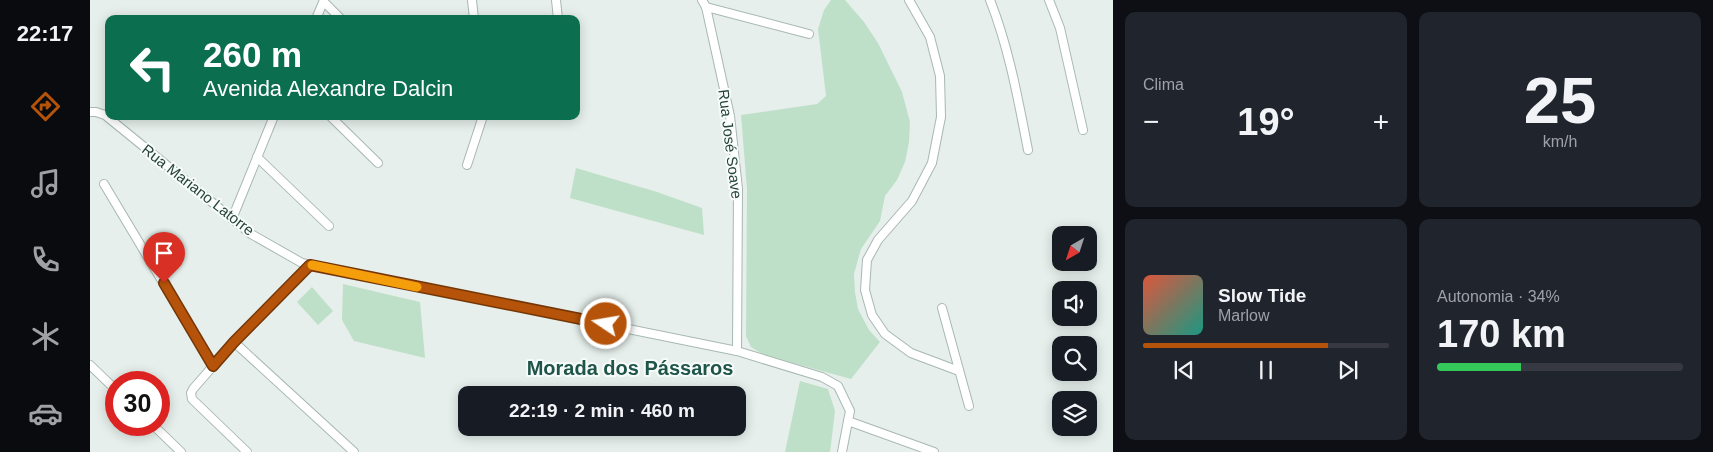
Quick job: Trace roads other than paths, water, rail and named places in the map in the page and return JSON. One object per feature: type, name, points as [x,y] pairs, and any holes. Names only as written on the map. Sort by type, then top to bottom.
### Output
[{"type":"street","points":[[472,0],[474,15]]},
{"type":"street","points":[[556,0],[558,15]]},
{"type":"street","points":[[909,0],[930,37],[940,76],[941,117],[932,163],[912,201],[878,240],[867,260],[865,290],[872,316],[886,334],[911,353],[959,371]]},
{"type":"street","points":[[990,0],[1009,61],[1028,150]]},
{"type":"street","points":[[1049,0],[1060,28],[1083,130]]},
{"type":"street","points":[[318,15],[324,1],[337,15]]},
{"type":"street","points":[[704,4],[809,34]]},
{"type":"street","name":"Rua José Soave","points":[[704,4],[730,116],[738,189],[737,351]]},
{"type":"street","name":"Rua Mariano Latorre","points":[[90,112],[105,116]]},
{"type":"street","name":"Rua Mariano Latorre","points":[[110,120],[251,234],[302,263],[737,351],[822,377],[838,386],[850,411],[848,421]]},
{"type":"street","points":[[232,219],[272,120]]},
{"type":"street","points":[[334,120],[378,163]]},
{"type":"street","points":[[467,165],[482,120]]},
{"type":"street","points":[[257,157],[329,226]]},
{"type":"street","points":[[104,184],[213,366]]},
{"type":"street","points":[[247,452],[192,399],[191,394],[234,342],[310,265]]},
{"type":"street","points":[[942,308],[969,406]]},
{"type":"street","points":[[234,342],[354,452]]},
{"type":"street","points":[[90,365],[105,379]]},
{"type":"street","points":[[842,452],[848,421],[934,452]]},
{"type":"street","points":[[164,436],[181,452]]},
{"type":"district","name":"Morada dos Pássaros","points":[[630,368]]}]
